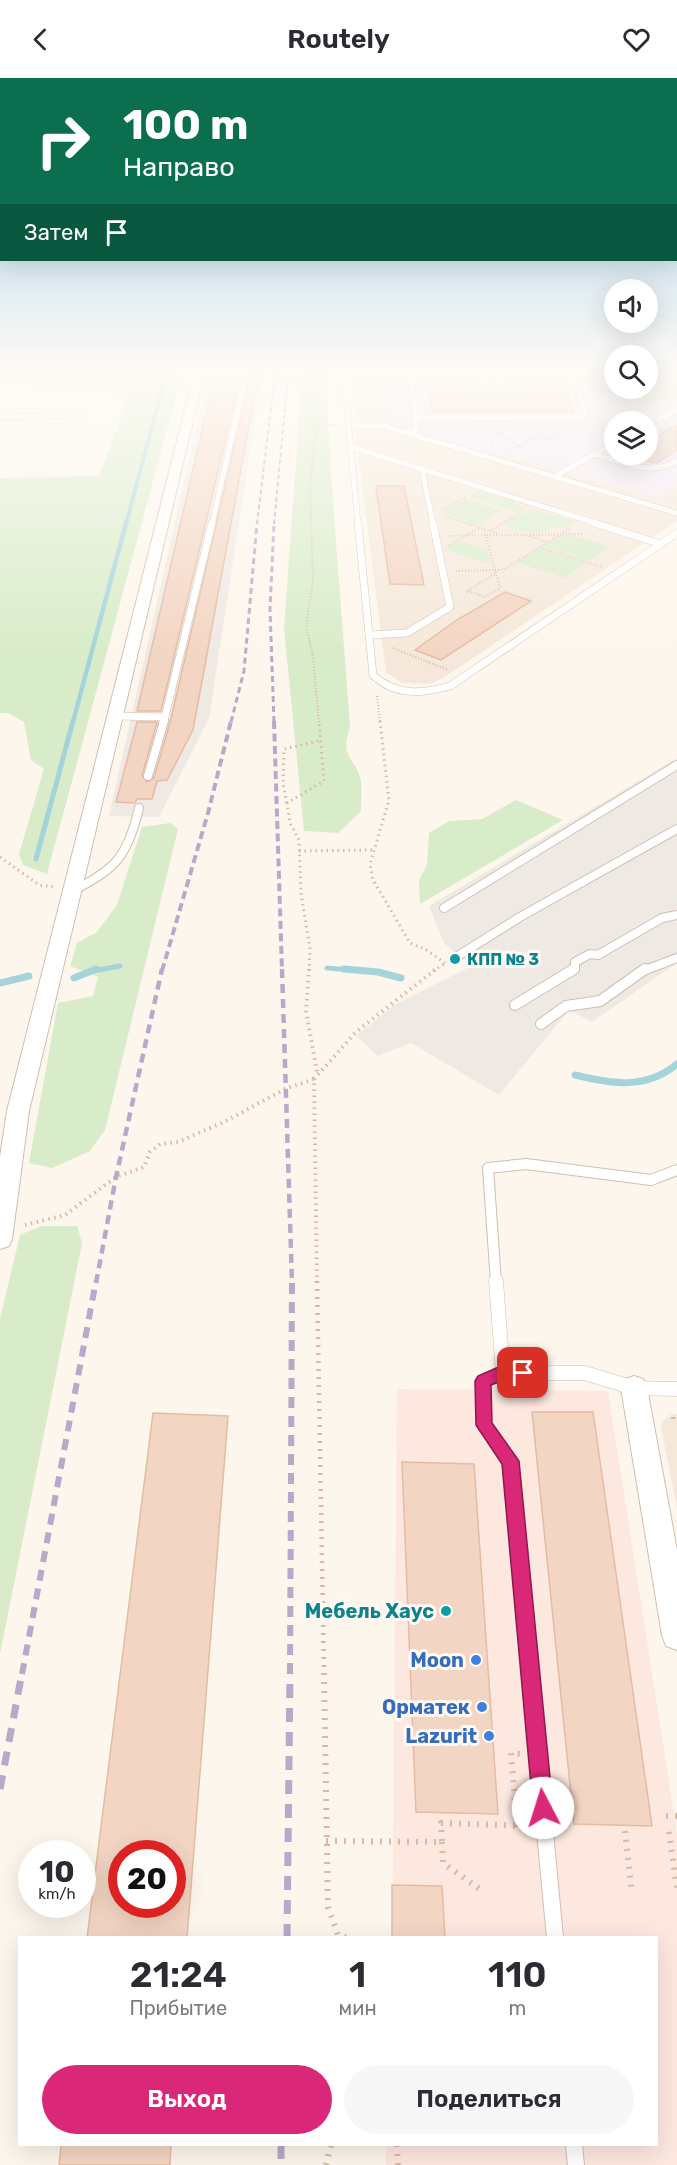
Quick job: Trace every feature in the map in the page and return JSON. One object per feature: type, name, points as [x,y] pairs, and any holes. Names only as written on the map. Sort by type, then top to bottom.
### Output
[{"type":"street","points":[[1,1234],[18,1111],[177,463]]},
{"type":"street","points":[[634,1388],[677,1635]]},
{"type":"lane","points":[[148,776],[165,717],[227,463]]},
{"type":"lane","points":[[353,463],[373,675],[389,688],[416,693],[450,686],[677,533]]},
{"type":"lane","points":[[404,463],[661,544]]},
{"type":"lane","points":[[508,463],[677,513]]},
{"type":"lane","points":[[554,477],[578,463]]},
{"type":"lane","points":[[627,463],[651,470],[663,470],[673,463]]},
{"type":"lane","points":[[369,635],[407,633],[450,607],[422,469]]},
{"type":"lane","points":[[116,716],[165,717]]},
{"type":"lane","points":[[444,908],[677,765]]},
{"type":"lane","points":[[74,890],[103,877],[122,858],[131,841],[139,808]]},
{"type":"lane","points":[[458,956],[520,917],[677,829]]},
{"type":"lane","points":[[515,1005],[575,969],[575,962],[590,954],[598,955],[662,918],[677,915]]},
{"type":"lane","points":[[541,1024],[566,1006],[600,1000],[648,967],[677,958]]},
{"type":"lane","points":[[503,1372],[488,1168],[526,1164],[651,1180],[677,1170]]},
{"type":"lane","points":[[555,1936],[510,1461],[484,1425],[483,1381],[503,1372],[585,1373],[634,1388],[677,1389]]},
{"type":"lane","points":[[574,2146],[576,2165]]},
{"type":"path","points":[[287,803],[324,781],[318,741],[313,657],[306,625],[313,581],[310,486],[312,463]]},
{"type":"path","points":[[482,488],[440,511],[441,514],[502,535]]},
{"type":"path","points":[[486,535],[500,525]]},
{"type":"path","points":[[438,551],[480,527]]},
{"type":"path","points":[[468,591],[485,597],[500,588],[484,529]]},
{"type":"path","points":[[443,572],[503,570],[561,534]]},
{"type":"path","points":[[435,536],[592,534]]},
{"type":"path","points":[[526,535],[548,542]]},
{"type":"path","points":[[540,547],[608,569]]},
{"type":"path","points":[[478,584],[496,572]]},
{"type":"path","points":[[390,647],[454,673]]},
{"type":"path","points":[[338,1936],[328,1907],[326,1841],[314,1079],[384,1009],[445,963],[425,949],[410,943],[373,880],[370,864],[389,800],[376,688],[379,682]]},
{"type":"path","points":[[318,741],[284,749],[283,784],[290,823],[299,840],[301,893],[310,949],[306,1011],[318,1073]]},
{"type":"path","points":[[299,851],[374,850]]},
{"type":"path","points":[[0,857],[39,885],[44,886]]},
{"type":"path","points":[[1,1234],[65,1215],[116,1177],[144,1167],[150,1152],[160,1144],[178,1142],[224,1122],[285,1089],[314,1079]]},
{"type":"path","points":[[673,1417],[674,1424]]},
{"type":"path","points":[[517,1827],[511,1754],[538,1754]]},
{"type":"path","points":[[666,1816],[677,1816]]},
{"type":"path","points":[[481,1890],[443,1863],[441,1823],[517,1827],[545,1826]]},
{"type":"path","points":[[625,1831],[632,1893]]},
{"type":"path","points":[[669,1832],[677,1888]]},
{"type":"path","points":[[326,1841],[442,1842]]},
{"type":"path","points":[[326,2165],[331,2146]]},
{"type":"path","points":[[397,2146],[398,2165]]},
{"type":"shaded area","points":[[188,463],[248,463],[209,718],[159,817],[109,816]]},
{"type":"shaded area","points":[[359,463],[677,463],[677,521],[443,678],[429,684],[402,683],[386,672]]},
{"type":"shaded area","points":[[538,463],[677,463],[677,485],[657,498]]},
{"type":"shaded area","points":[[677,758],[677,963],[592,1022],[569,1010],[499,1095],[411,1043],[378,1056],[356,1036],[394,1005],[471,966],[444,943],[429,906]]},
{"type":"shaded area","points":[[397,1389],[608,1391],[677,1833],[677,2165],[386,2165],[386,2146],[658,2146],[658,1936],[392,1936]]},
{"type":"shaded area","points":[[672,1414],[677,1414],[677,1508],[661,1428],[662,1422]]},
{"type":"green space","points":[[104,463],[158,463],[47,874],[23,865],[19,854],[44,769],[31,760],[24,722],[8,713],[0,713],[0,478],[99,476]]},
{"type":"green space","points":[[296,463],[331,463],[350,727],[346,746],[361,781],[361,811],[338,833],[304,831],[284,628]]},
{"type":"green space","points":[[479,491],[516,502],[515,504],[526,508],[517,513],[468,497]]},
{"type":"green space","points":[[465,499],[502,511],[477,525],[445,514],[445,510]]},
{"type":"green space","points":[[531,509],[575,521],[564,528],[557,526],[537,532],[502,525]]},
{"type":"green space","points":[[560,535],[572,535],[610,547],[589,561],[543,546]]},
{"type":"green space","points":[[460,540],[487,549],[491,565],[444,549]]},
{"type":"green space","points":[[540,548],[586,563],[564,578],[517,562]]},
{"type":"green space","points":[[516,800],[563,820],[420,904],[419,880],[427,865],[429,833],[449,821],[482,819]]},
{"type":"green space","points":[[170,823],[178,829],[105,1130],[90,1151],[52,1168],[29,1163],[58,1003],[93,996],[98,977],[70,966],[77,943],[97,932],[117,905],[142,827]]},
{"type":"green space","points":[[41,1226],[77,1226],[82,1243],[0,1654],[0,1319],[20,1235]]},
{"type":"building","points":[[194,463],[220,463],[161,711],[137,711]]},
{"type":"building","points":[[230,463],[242,463],[193,730],[167,780],[157,781],[152,799],[137,799],[135,803],[116,802],[137,722],[157,722],[142,775],[147,782],[154,778],[170,723]]},
{"type":"building","points":[[378,486],[404,486],[424,585],[390,584],[376,488]]},
{"type":"building","points":[[505,592],[531,601],[441,660],[415,650],[457,620]]},
{"type":"building","points":[[532,1412],[593,1412],[652,1826],[574,1824]]},
{"type":"building","points":[[153,1413],[228,1416],[187,1936],[87,1936],[90,1918],[96,1918],[96,1866]]},
{"type":"building","name":"Мебель Хаус","points":[[402,1462],[474,1464],[498,1814],[416,1812]]},
{"type":"building","points":[[392,1885],[442,1886],[445,1936],[392,1936]]},
{"type":"building","points":[[61,2146],[171,2146],[170,2165],[59,2165]]},
{"type":"waterway","points":[[126,524],[142,463]]},
{"type":"waterway","points":[[73,722],[126,523]]},
{"type":"waterway","points":[[36,859],[73,721]]},
{"type":"waterway","points":[[93,971],[120,966]]},
{"type":"waterway","points":[[327,968],[364,971]]},
{"type":"waterway","points":[[74,978],[96,969]]},
{"type":"waterway","points":[[344,969],[378,972],[401,978]]},
{"type":"waterway","points":[[0,983],[29,976]]},
{"type":"waterway","points":[[575,1075],[602,1081],[628,1083],[653,1078],[677,1064]]},
{"type":"railway","points":[[257,524],[264,463]]},
{"type":"railway","points":[[274,524],[280,463]]},
{"type":"railway","points":[[231,722],[244,671],[257,523]]},
{"type":"railway","points":[[274,523],[270,609],[274,722]]},
{"type":"railway","points":[[162,971],[208,813],[231,721]]},
{"type":"railway","points":[[274,721],[282,971]]},
{"type":"railway","points":[[96,1283],[116,1177],[162,969]]},
{"type":"railway","points":[[282,969],[292,1283]]},
{"type":"railway","points":[[22,1674],[96,1281]]},
{"type":"railway","points":[[290,1674],[292,1283]]},
{"type":"railway","points":[[0,1789],[22,1673]]},
{"type":"railway","points":[[287,1936],[290,1673]]},
{"type":"railway","points":[[281,2146],[281,2165]]},
{"type":"place","name":"КПП № 3","points":[[455,959]]},
{"type":"place","name":"Мебель Хаус","points":[[446,1611]]},
{"type":"place","name":"Moon","points":[[476,1660]]},
{"type":"place","name":"Орматек","points":[[482,1707]]},
{"type":"place","name":"Lazurit","points":[[489,1736]]},
{"type":"route","points":[[523,1373],[503,1372],[483,1381],[484,1425],[510,1461],[516,1504],[543,1808]]}]
